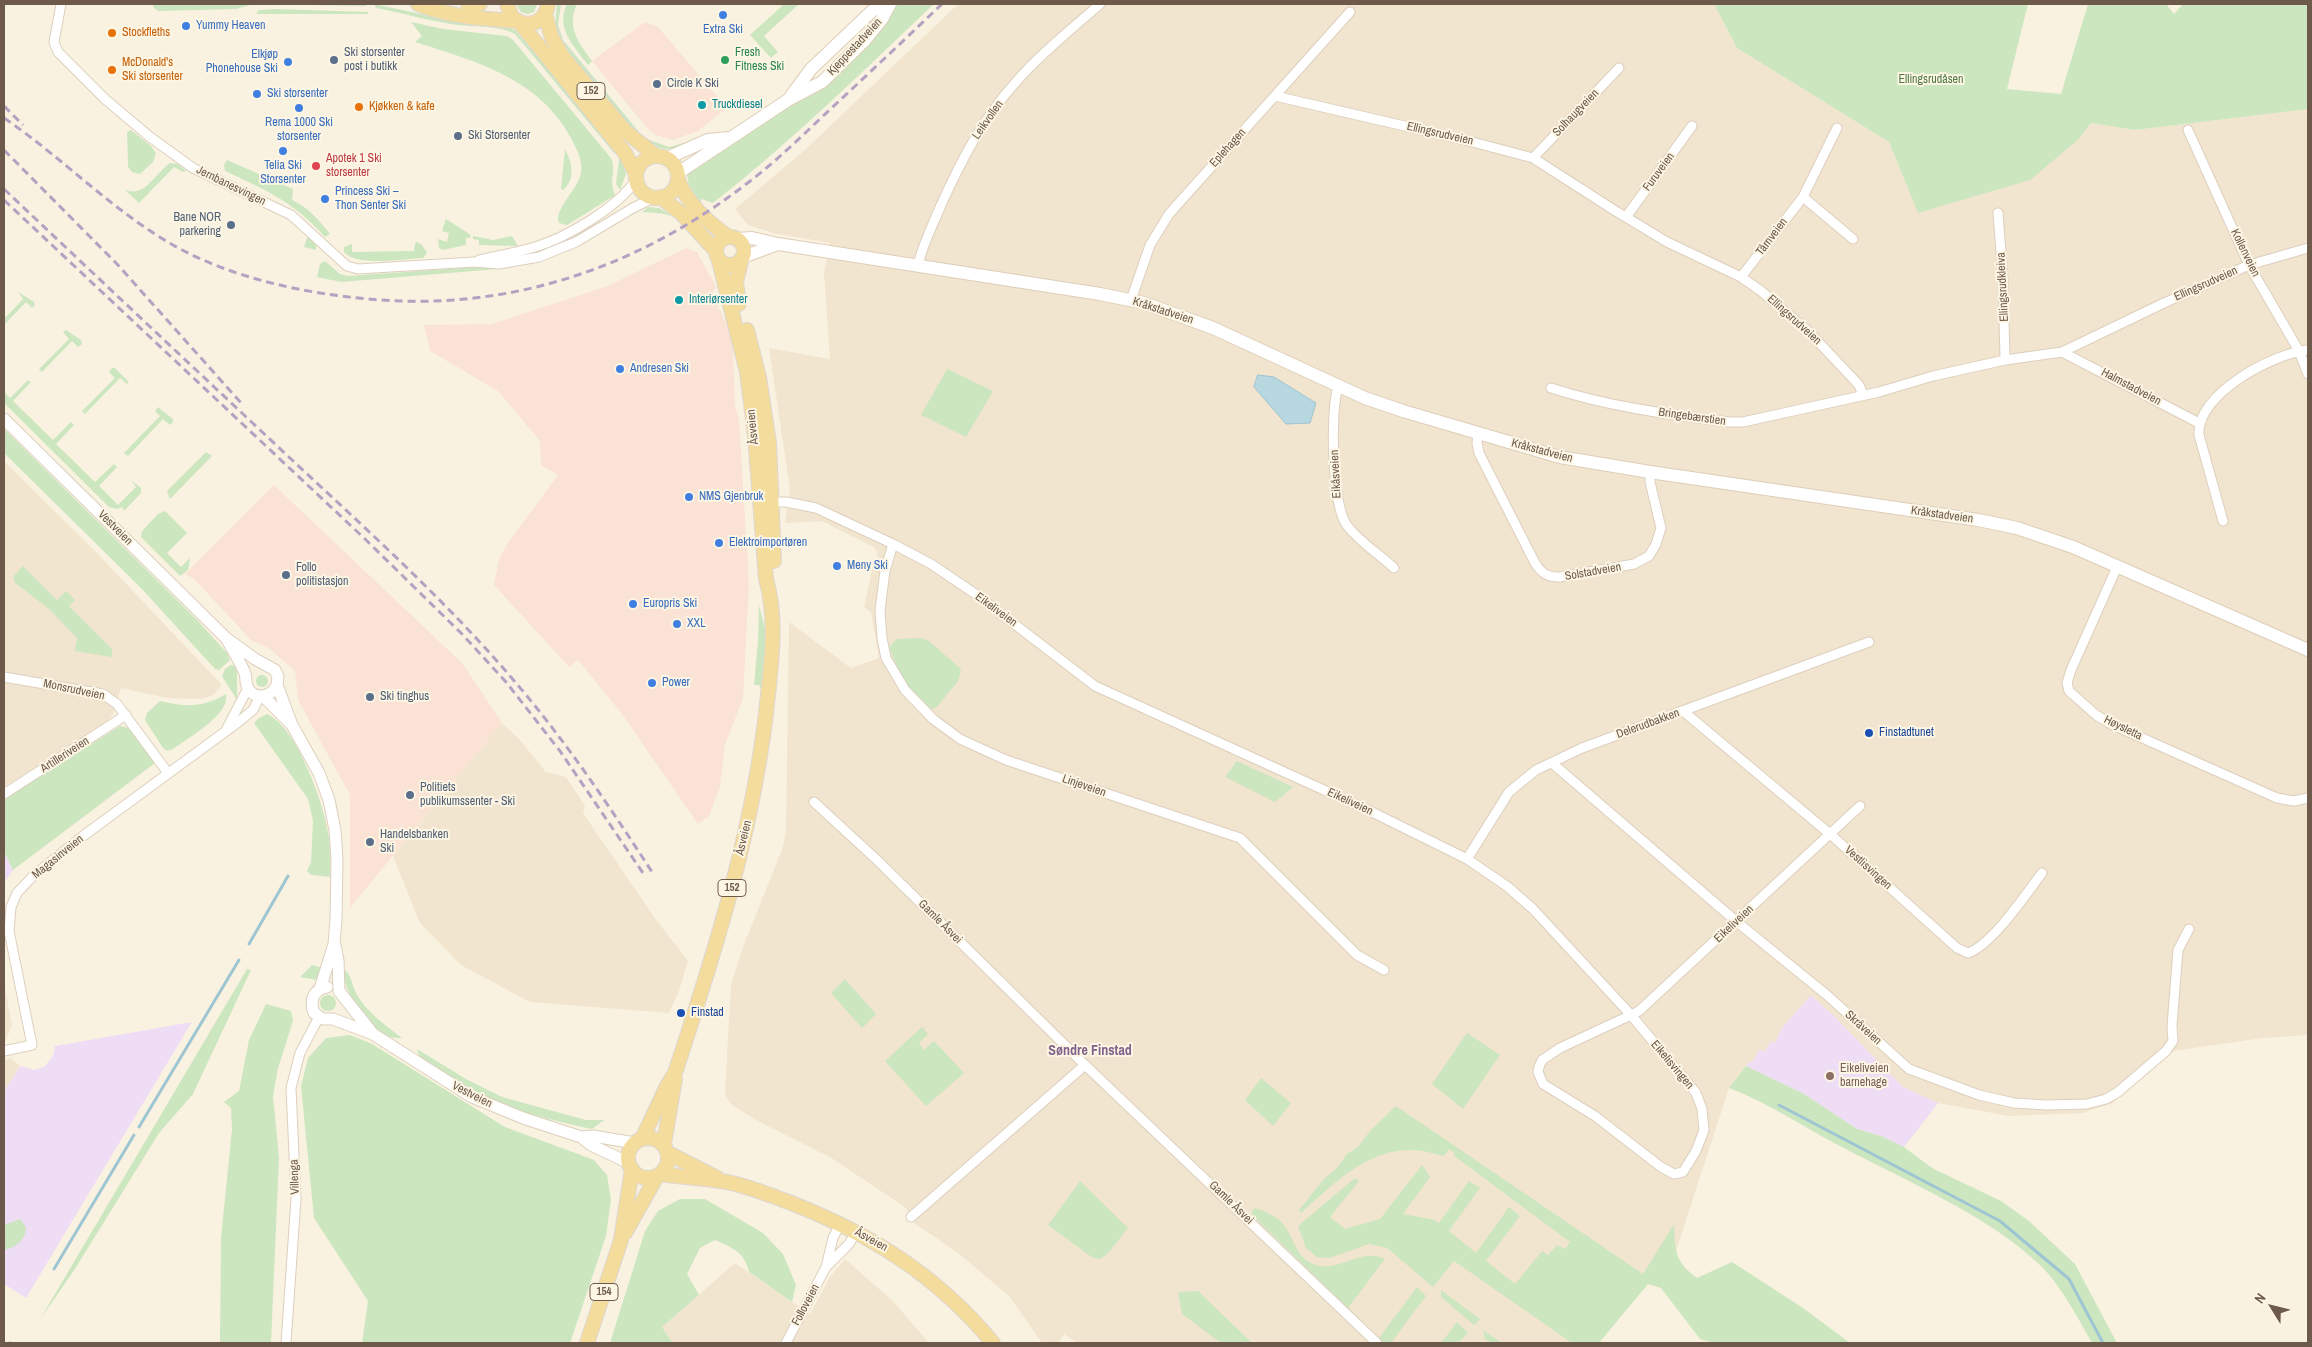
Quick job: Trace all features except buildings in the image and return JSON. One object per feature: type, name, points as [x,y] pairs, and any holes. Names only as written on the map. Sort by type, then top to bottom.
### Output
[{"type":"main road","points":[[418,4],[436,12],[526,24],[537,22],[547,9]]},
{"type":"main road","points":[[468,4],[480,4]]},
{"type":"main road","points":[[507,4],[509,12],[518,22]]},
{"type":"main road","name":"Kjeppestadveien","points":[[788,100],[811,69],[872,11],[883,4]]},
{"type":"main road","name":"Kjeppestadveien","points":[[678,177],[729,138],[788,100],[822,82],[842,64],[882,19],[890,4]]},
{"type":"main road","name":"152","points":[[547,9],[552,38],[563,57],[625,131],[674,164],[685,194],[711,225],[733,238],[745,249],[742,259]]},
{"type":"main road","name":"152","points":[[518,22],[625,153],[641,190],[658,197],[681,214],[718,256]]},
{"type":"main road","name":"Kjeppestadveien","points":[[661,157],[708,140],[729,138]]},
{"type":"main road","points":[[636,177],[642,161],[661,157]]},
{"type":"main road","points":[[658,197],[672,192],[678,177]]},
{"type":"main road","points":[[733,238],[718,243],[718,256],[727,265],[742,259]]},
{"type":"main road","name":"Kråkstadveien","points":[[733,238],[752,238],[778,244],[1132,300],[1213,328],[1338,387],[1403,411],[1560,457],[1992,522],[2051,539],[2308,650]]},
{"type":"main road","name":"Kråkstadveien","points":[[742,259],[778,244]]},
{"type":"main road","name":"Åsveien","points":[[718,256],[747,372],[766,502],[774,578],[771,596],[772,633],[769,683],[761,749],[750,814],[725,914],[676,1073],[666,1149],[722,1181]]},
{"type":"main road","name":"Åsveien","points":[[742,259],[737,272],[736,294],[759,376],[771,463],[766,502]]},
{"type":"main road","name":"Åsveien","points":[[638,1141],[667,1086],[676,1073]]},
{"type":"main road","points":[[638,1141],[656,1139],[666,1149]]},
{"type":"main road","name":"154","points":[[587,1343],[621,1240],[630,1166],[629,1152],[638,1141]]},
{"type":"main road","name":"154","points":[[621,1240],[659,1175],[666,1167],[666,1149]]},
{"type":"main road","points":[[630,1166],[642,1177],[659,1175]]},
{"type":"main road","name":"Åsveien","points":[[659,1175],[722,1181],[771,1196],[856,1232],[890,1250],[924,1275],[962,1309],[993,1343]]},
{"type":"street","name":"Jernbanesvingen","points":[[62,4],[54,42],[58,52],[105,99],[150,137],[193,168],[291,215],[347,266],[358,269],[474,262],[499,264],[539,257],[576,242],[632,208],[658,197]]},
{"type":"street","name":"Leikvollen","points":[[918,266],[925,244],[963,157],[983,125],[1015,82],[1033,63],[1100,4]]},
{"type":"street","name":"Eplehagen","points":[[1132,300],[1148,250],[1169,214],[1350,12]]},
{"type":"street","name":"Solhaugveien","points":[[1533,158],[1619,68]]},
{"type":"street","name":"Ellingsrudveien","points":[[1275,96],[1465,140],[1533,158],[1667,242],[1741,277],[1762,291],[1808,331],[1859,385],[1863,395],[1933,376],[2005,360],[2062,352],[2164,302],[2249,265],[2308,248]]},
{"type":"street","name":"Furuveien","points":[[1626,218],[1692,126]]},
{"type":"street","name":"Tårnveien","points":[[1741,277],[1803,197],[1837,128]]},
{"type":"street","name":"Kollenveien","points":[[2188,130],[2249,265],[2303,351],[2308,374]]},
{"type":"street","name":"Jernbanesvingen","points":[[474,262],[548,243],[612,206],[630,190],[636,177]]},
{"type":"street","points":[[1803,197],[1853,239]]},
{"type":"street","name":"Ellingsrudkleiva","points":[[1998,213],[2003,279],[2005,360]]},
{"type":"street","points":[[2223,521],[2201,444],[2199,424],[2212,403],[2236,382],[2267,363],[2303,351]]},
{"type":"street","name":"Halmstadveien","points":[[2062,352],[2199,424]]},
{"type":"street","name":"Eikåsveien","points":[[1338,387],[1334,432],[1337,498],[1340,510],[1351,529],[1394,568]]},
{"type":"street","name":"Bringebærstien","points":[[1551,388],[1610,405],[1728,422],[1743,422],[1863,395]]},
{"type":"street","name":"Vestveien","points":[[4,418],[226,638],[262,664],[275,670],[278,677],[277,685],[292,725],[319,773],[333,818],[336,859],[334,944],[342,995],[373,1034]]},
{"type":"street","name":"Solstadveien","points":[[1478,434],[1477,448],[1486,467],[1535,563],[1541,572],[1550,577],[1620,567],[1642,561],[1649,556],[1656,544],[1661,528],[1650,482],[1650,472]]},
{"type":"street","name":"Eikeliveien","points":[[766,502],[786,502],[816,508],[893,544],[931,564],[974,593],[1095,686],[1370,811],[1467,859],[1508,887],[1533,909],[1631,1015],[1639,1011],[1737,922],[1860,806]]},
{"type":"street","name":"Linjeveien","points":[[893,544],[886,571],[880,610],[883,645],[886,658],[905,690],[933,719],[960,738],[1006,760],[1240,838],[1351,949],[1384,970]]},
{"type":"street","name":"Høysletta","points":[[2117,567],[2069,676],[2068,688],[2077,700],[2113,725],[2277,798],[2294,801],[2308,798]]},
{"type":"street","name":"Vestveien","points":[[226,638],[246,675],[248,688],[253,694],[262,696],[292,725]]},
{"type":"street","name":"Delerudbakken","points":[[1467,859],[1509,792],[1536,770],[1582,748],[1869,642]]},
{"type":"street","points":[[246,675],[252,667],[262,664]]},
{"type":"street","name":"Monsrudveien","points":[[4,676],[103,694],[117,704],[168,772]]},
{"type":"street","points":[[262,696],[273,692],[277,685]]},
{"type":"street","name":"Magasinveien","points":[[225,730],[248,688]]},
{"type":"street","name":"Magasinveien","points":[[4,1051],[32,1045],[9,931],[10,913],[14,898],[21,888],[168,772],[248,714],[262,696]]},
{"type":"street","name":"Vestlisvingen","points":[[1683,711],[1830,834],[1957,948],[1968,954],[1977,950],[2000,927],[2042,873]]},
{"type":"street","name":"Artilleriveien","points":[[4,794],[126,715]]},
{"type":"street","name":"Skråveien","points":[[1552,763],[1737,922],[1828,996],[1909,1069],[1979,1095],[2014,1103],[2047,1105],[2087,1104],[2106,1099],[2118,1092],[2166,1051],[2173,1041],[2172,1026],[2178,950],[2189,929]]},
{"type":"street","name":"Gamle Åsvei","points":[[814,802],[884,867],[1085,1065],[1377,1343]]},
{"type":"street","name":"Vestveien","points":[[334,944],[320,989],[314,995],[312,1001],[314,1013],[319,1017],[333,1019],[373,1034],[472,1097],[523,1118],[580,1137],[630,1166]]},
{"type":"street","points":[[320,989],[330,987],[342,995],[344,1010],[333,1019]]},
{"type":"street","name":"Eikelisvingen","points":[[1631,1015],[1696,1093],[1702,1109],[1704,1130],[1696,1151],[1683,1172],[1674,1174],[1661,1167],[1595,1116],[1543,1084],[1539,1077],[1539,1067],[1549,1055],[1631,1015]]},
{"type":"street","name":"Villenga","points":[[286,1343],[296,1199],[292,1088],[300,1053],[319,1017]]},
{"type":"street","points":[[911,1217],[1085,1065]]},
{"type":"street","name":"Vestveien","points":[[580,1137],[593,1136],[638,1141]]},
{"type":"street","name":"Folloveien","points":[[786,1343],[826,1267],[833,1238],[840,1224]]},
{"type":"street","name":"Folloveien","points":[[826,1267],[849,1244],[856,1232]]},
{"type":"shaded area","points":[[958,4],[1714,4],[1737,48],[1889,142],[1918,212],[2080,138],[2091,123],[2135,130],[2308,109],[2308,1035],[2263,1038],[2173,1051],[2113,1103],[2083,1113],[2009,1116],[1938,1103],[1904,1147],[1746,1066],[1729,1088],[1675,1254],[1594,1343],[1077,1343],[1064,1334],[1058,1343],[1042,1343],[1009,1296],[958,1253],[914,1223],[906,1208],[833,1159],[754,1119],[731,1104],[726,1097],[725,1091],[731,985],[743,947],[783,847],[786,828],[789,622],[851,668],[879,658],[871,612],[864,607],[872,570],[879,558],[875,548],[822,521],[785,523],[790,489],[769,348],[830,359],[824,274],[830,243],[773,233],[748,225],[735,209],[806,149]]},
{"type":"shaded area","points":[[645,22],[658,27],[727,108],[698,131],[673,140],[655,135],[647,128],[592,61]]},
{"type":"shaded area","points":[[686,248],[697,252],[717,288],[712,292],[730,333],[733,348],[735,405],[739,419],[749,584],[743,698],[725,745],[720,787],[709,816],[698,824],[622,714],[578,660],[569,667],[494,585],[499,559],[507,544],[558,475],[541,465],[540,441],[498,391],[430,351],[424,325],[492,324],[608,286]]},
{"type":"shaded area","points":[[4,461],[98,554],[221,684],[220,688],[213,695],[201,699],[167,698],[121,688],[113,714],[104,725],[4,787]]},
{"type":"shaded area","points":[[274,485],[463,664],[502,723],[350,908],[350,795],[298,700],[295,671],[270,649],[251,640],[194,579],[185,574]]},
{"type":"shaded area","points":[[502,723],[520,740],[546,772],[566,777],[585,806],[583,813],[654,917],[688,961],[679,991],[669,1013],[530,1002],[461,965],[420,923],[393,856]]},
{"type":"shaded area","points":[[4,851],[13,870],[4,883]]},
{"type":"shaded area","points":[[4,983],[12,1025],[4,1045]]},
{"type":"shaded area","name":"Eikeliveien barnehage","points":[[1811,995],[1903,1087],[1938,1103],[1904,1147],[1881,1136],[1857,1129],[1804,1094],[1746,1066],[1749,1062],[1753,1062],[1759,1049],[1764,1052],[1771,1041],[1775,1043],[1782,1028]]},
{"type":"shaded area","points":[[192,1022],[26,1298],[4,1284],[4,1092],[20,1066],[34,1070],[44,1067],[53,1056],[55,1046]]},
{"type":"shaded area","points":[[10,1058],[20,1066],[4,1092],[4,1060]]},
{"type":"shaded area","points":[[845,1259],[893,1301],[929,1343],[673,1343],[662,1327],[735,1263],[810,1314],[830,1277]]},
{"type":"green space","points":[[154,4],[254,4],[236,9],[158,11],[153,7]]},
{"type":"green space","points":[[254,4],[366,4],[366,6]]},
{"type":"green space","points":[[374,4],[449,20],[508,27],[516,31],[618,153],[614,153],[515,34],[494,28],[436,21],[376,8]]},
{"type":"green space","points":[[516,4],[537,4],[534,12],[527,14],[521,12]]},
{"type":"green space","points":[[557,4],[561,4],[558,25],[563,40],[639,132],[637,135],[564,49],[555,27]]},
{"type":"green space","points":[[567,4],[575,4],[576,6],[573,22],[574,29],[579,42],[592,61],[588,65],[572,44],[565,29],[563,21]]},
{"type":"green space","points":[[781,4],[799,4],[764,36],[778,52],[771,58],[750,35],[782,6]]},
{"type":"green space","points":[[890,4],[934,4],[826,106],[742,180],[713,203],[701,199],[701,203],[694,195],[690,186],[687,167],[822,82]]},
{"type":"green space","name":"Ellingsrudåsen","points":[[1714,4],[2028,4],[2007,89],[2061,94],[2088,4],[2166,4],[2174,14],[2183,4],[2308,4],[2308,109],[2135,130],[2091,123],[2080,138],[2030,180],[1918,213],[1889,142],[1737,48]]},
{"type":"green space","points":[[259,10],[368,12],[368,14],[256,14]]},
{"type":"green space","points":[[411,22],[443,29],[507,36],[513,40],[611,158],[613,163],[612,185],[614,196],[567,225],[559,223],[560,212],[579,179],[581,168],[576,148],[559,119],[525,87],[504,75],[483,65],[415,42],[422,36]]},
{"type":"green space","points":[[131,130],[151,146],[156,153],[153,162],[140,174],[132,172],[128,167],[127,132]]},
{"type":"green space","points":[[644,138],[669,147],[691,141],[678,147],[667,149],[657,146]]},
{"type":"green space","points":[[565,149],[572,171],[570,181],[563,190],[561,189]]},
{"type":"green space","points":[[621,159],[626,174],[620,190],[616,184],[619,160]]},
{"type":"green space","points":[[227,160],[293,189],[292,200],[308,210],[330,234],[325,237],[302,215],[279,198],[225,171],[224,165]]},
{"type":"green space","points":[[170,163],[178,164],[186,171],[183,172],[174,167],[139,203],[124,189],[138,191],[144,188]]},
{"type":"green space","points":[[648,207],[659,208],[676,218],[663,214],[642,212]]},
{"type":"green space","points":[[446,219],[471,235],[470,238],[466,238],[466,245],[443,250],[439,248],[438,239],[447,242],[449,233],[442,231]]},
{"type":"green space","points":[[308,235],[316,245],[316,250],[304,247]]},
{"type":"green space","points":[[473,236],[493,240],[512,236],[518,246],[479,245],[479,240],[473,239]]},
{"type":"green space","points":[[417,242],[422,245],[427,253],[423,258],[369,261],[350,257],[344,252],[344,247],[352,244],[352,252],[414,251],[415,243]]},
{"type":"green space","points":[[325,261],[340,274],[348,276],[532,263],[498,269],[341,282],[317,277],[320,264]]},
{"type":"green space","points":[[18,292],[34,302],[35,305],[32,308],[26,302],[4,325],[4,319],[23,299]]},
{"type":"green space","points":[[66,330],[81,340],[82,344],[78,347],[72,341],[42,372],[39,369],[69,339],[63,332]]},
{"type":"green space","points":[[112,368],[115,368],[129,382],[127,384],[120,378],[85,414],[82,411],[115,378],[109,372]]},
{"type":"green space","points":[[947,369],[993,391],[966,437],[921,415]]},
{"type":"green space","points":[[28,380],[31,382],[13,401],[53,440],[71,422],[74,425],[56,444],[95,482],[114,464],[117,467],[99,486],[118,505],[136,487],[131,480],[141,488],[141,493],[124,511],[122,507],[118,509],[109,507],[4,403],[4,392],[10,398]]},
{"type":"green space","points":[[158,407],[173,419],[173,422],[170,425],[163,419],[128,456],[124,453],[160,416],[155,411]]},
{"type":"green space","points":[[4,429],[198,621],[227,653],[230,660],[219,670],[215,669],[141,588],[4,453]]},
{"type":"green space","points":[[206,452],[212,456],[170,499],[167,491]]},
{"type":"green space","points":[[165,511],[187,533],[167,553],[181,567],[190,558],[188,570],[180,576],[141,537],[142,531],[158,514]]},
{"type":"green space","points":[[23,566],[57,600],[66,591],[75,600],[69,606],[112,649],[112,657],[75,651],[77,638],[49,609],[14,582],[14,576]]},
{"type":"green space","points":[[759,605],[766,633],[761,689],[759,685],[754,685]]},
{"type":"green space","points":[[921,638],[929,641],[961,669],[958,681],[937,707],[932,709],[917,699],[911,691],[900,673],[889,647],[897,639]]},
{"type":"green space","points":[[231,665],[235,666],[237,672],[237,700],[222,676],[225,669]]},
{"type":"green space","points":[[264,675],[267,676],[267,686],[260,687],[257,686],[256,679],[257,676]]},
{"type":"green space","points":[[226,694],[226,702],[222,709],[207,725],[173,749],[167,751],[163,748],[145,720],[147,713],[160,701],[194,705],[210,702]]},
{"type":"green space","points":[[267,714],[289,734],[316,788],[329,838],[331,877],[311,875],[307,871],[311,862],[313,821],[308,799],[254,723]]},
{"type":"green space","points":[[120,726],[129,728],[155,763],[13,870],[4,851],[4,799]]},
{"type":"green space","points":[[1237,761],[1293,787],[1275,802],[1225,777]]},
{"type":"green space","points":[[312,965],[322,968],[317,980],[300,977]]},
{"type":"green space","points":[[247,969],[251,970],[193,1094],[159,1133],[75,1269],[39,1321]]},
{"type":"green space","points":[[343,970],[348,973],[356,993],[365,1007],[402,1038],[387,1036],[364,1017],[347,989]]},
{"type":"green space","points":[[845,979],[876,1014],[862,1028],[831,993]]},
{"type":"green space","points":[[325,995],[331,995],[336,1000],[334,1009],[325,1011],[320,1006],[320,1000]]},
{"type":"green space","points":[[266,1004],[291,1011],[293,1021],[278,1068],[273,1096],[279,1158],[271,1343],[220,1343],[221,1238],[232,1129],[231,1108],[224,1102],[239,1091],[249,1040]]},
{"type":"green space","points":[[922,1027],[928,1034],[919,1043],[924,1050],[934,1041],[964,1073],[926,1106],[885,1061]]},
{"type":"green space","points":[[1467,1033],[1500,1055],[1463,1109],[1432,1084]]},
{"type":"green space","points":[[350,1035],[372,1044],[505,1127],[594,1160],[607,1175],[611,1200],[606,1236],[570,1343],[362,1343],[368,1301],[314,1218],[301,1086],[308,1058],[326,1038]]},
{"type":"green space","points":[[417,1049],[466,1079],[502,1097],[586,1120],[604,1120],[592,1129],[548,1119],[505,1105],[470,1089],[420,1059]]},
{"type":"green space","points":[[1746,1066],[1804,1094],[1857,1129],[1881,1136],[1904,1147],[1932,1168],[2001,1201],[2029,1221],[2075,1264],[2117,1343],[2092,1343],[2049,1275],[2021,1248],[1997,1231],[1946,1200],[1840,1146],[1772,1108],[1729,1088]]},
{"type":"green space","points":[[1261,1078],[1291,1103],[1273,1126],[1245,1100]]},
{"type":"green space","points":[[1396,1106],[1643,1274],[1674,1224],[1677,1254],[1689,1272],[1697,1278],[1732,1262],[1803,1308],[1850,1343],[1714,1343],[1700,1339],[1661,1288],[1648,1284],[1599,1343],[1572,1343],[1454,1261],[1433,1287],[1387,1248],[1369,1244],[1330,1258],[1317,1257],[1306,1248],[1298,1226],[1355,1178],[1359,1181],[1330,1217],[1345,1229],[1380,1219],[1422,1165],[1430,1177],[1403,1214],[1435,1220],[1439,1223],[1469,1181],[1480,1188],[1449,1231],[1476,1253],[1509,1207],[1520,1216],[1486,1261],[1515,1284],[1542,1251],[1548,1255],[1557,1245],[1565,1249],[1570,1242],[1453,1155],[1455,1153],[1449,1149],[1444,1156],[1413,1150],[1381,1155],[1352,1170],[1338,1180],[1301,1213],[1299,1210],[1324,1179],[1336,1169],[1347,1154],[1358,1147],[1370,1131]]},
{"type":"green space","points":[[1080,1181],[1128,1228],[1101,1259],[1093,1258],[1048,1225]]},
{"type":"green space","points":[[680,1199],[705,1199],[763,1233],[783,1254],[796,1285],[792,1302],[749,1272],[741,1255],[727,1245],[715,1240],[700,1248],[687,1274],[699,1295],[662,1327],[673,1343],[610,1343],[645,1231],[658,1211]]},
{"type":"green space","points":[[1255,1208],[1268,1213],[1280,1221],[1299,1252],[1311,1263],[1330,1266],[1366,1256],[1385,1259],[1348,1308],[1252,1215],[1252,1210]]},
{"type":"green space","points":[[20,1219],[26,1227],[24,1236],[16,1245],[4,1250],[4,1225]]},
{"type":"green space","points":[[1417,1287],[1426,1296],[1391,1343],[1384,1343],[1379,1338]]},
{"type":"green space","points":[[1441,1290],[1480,1319],[1474,1325],[1441,1297]]},
{"type":"green space","points":[[1198,1291],[1252,1343],[1221,1343],[1182,1314],[1178,1292]]},
{"type":"green space","points":[[1457,1322],[1468,1333],[1458,1343],[1441,1343]]},
{"type":"green space","points":[[1483,1330],[1502,1343],[1491,1343],[1485,1339]]},
{"type":"water","points":[[1258,375],[1274,377],[1316,403],[1310,423],[1286,424],[1254,387]]},
{"type":"waterway","points":[[249,944],[288,876]]},
{"type":"waterway","points":[[139,1127],[239,960]]},
{"type":"waterway","points":[[1779,1105],[2000,1221],[2069,1279],[2103,1343]]},
{"type":"waterway","points":[[54,1269],[134,1135]]},
{"type":"railway","points":[[4,118],[27,134],[136,221],[184,251],[228,270],[297,289],[368,299],[420,301],[470,298],[519,291],[567,278],[614,261],[659,240],[703,215],[745,185],[775,160],[942,4]]},
{"type":"railway","points":[[4,106],[23,125]]},
{"type":"railway","points":[[4,150],[117,264],[242,404]]},
{"type":"railway","points":[[4,189],[376,538],[458,619],[530,699],[567,747],[652,872]]},
{"type":"railway","points":[[4,200],[365,539],[462,634],[506,682],[560,751],[645,876]]},
{"type":"place","name":"Extra Ski","points":[[723,15]]},
{"type":"place","name":"Yummy Heaven","points":[[186,26]]},
{"type":"place","name":"Stockfleths","points":[[112,33]]},
{"type":"place","name":"Ski storsenter post i butikk","points":[[334,60]]},
{"type":"place","name":"Fresh Fitness Ski","points":[[725,60]]},
{"type":"place","name":"Elkjøp Phonehouse Ski","points":[[288,62]]},
{"type":"place","name":"McDonald's Ski storsenter","points":[[112,70]]},
{"type":"place","name":"Circle K Ski","points":[[657,84]]},
{"type":"place","name":"Ski storsenter","points":[[257,94]]},
{"type":"place","name":"Truckdiesel","points":[[702,105]]},
{"type":"place","name":"Kjøkken & kafe","points":[[359,107]]},
{"type":"place","name":"Rema 1000 Ski storsenter","points":[[299,108]]},
{"type":"place","name":"Ski Storsenter","points":[[458,136]]},
{"type":"place","name":"Telia Ski Storsenter","points":[[283,151]]},
{"type":"place","name":"Apotek 1 Ski storsenter","points":[[316,166]]},
{"type":"place","name":"Princess Ski – Thon Senter Ski","points":[[325,199]]},
{"type":"place","name":"Bane NOR parkering","points":[[231,225]]},
{"type":"place","name":"Interiørsenter","points":[[679,300]]},
{"type":"place","name":"Andresen Ski","points":[[620,369]]},
{"type":"place","name":"NMS Gjenbruk","points":[[689,497]]},
{"type":"place","name":"Elektroimportøren","points":[[719,543]]},
{"type":"place","name":"Meny Ski","points":[[837,566]]},
{"type":"place","name":"Follo politistasjon","points":[[286,575]]},
{"type":"place","name":"Europris Ski","points":[[633,604]]},
{"type":"place","name":"XXL","points":[[677,624]]},
{"type":"place","name":"Power","points":[[652,683]]},
{"type":"place","name":"Ski tinghus","points":[[370,697]]},
{"type":"place","name":"Finstadtunet","points":[[1869,733]]},
{"type":"place","name":"Politiets publikumssenter - Ski","points":[[410,795]]},
{"type":"place","name":"Handelsbanken Ski","points":[[370,842]]},
{"type":"place","name":"Finstad","points":[[681,1013]]},
{"type":"place","name":"Eikeliveien barnehage","points":[[1830,1076]]},
{"type":"district","name":"Søndre Finstad","points":[[1090,1051]]}]
